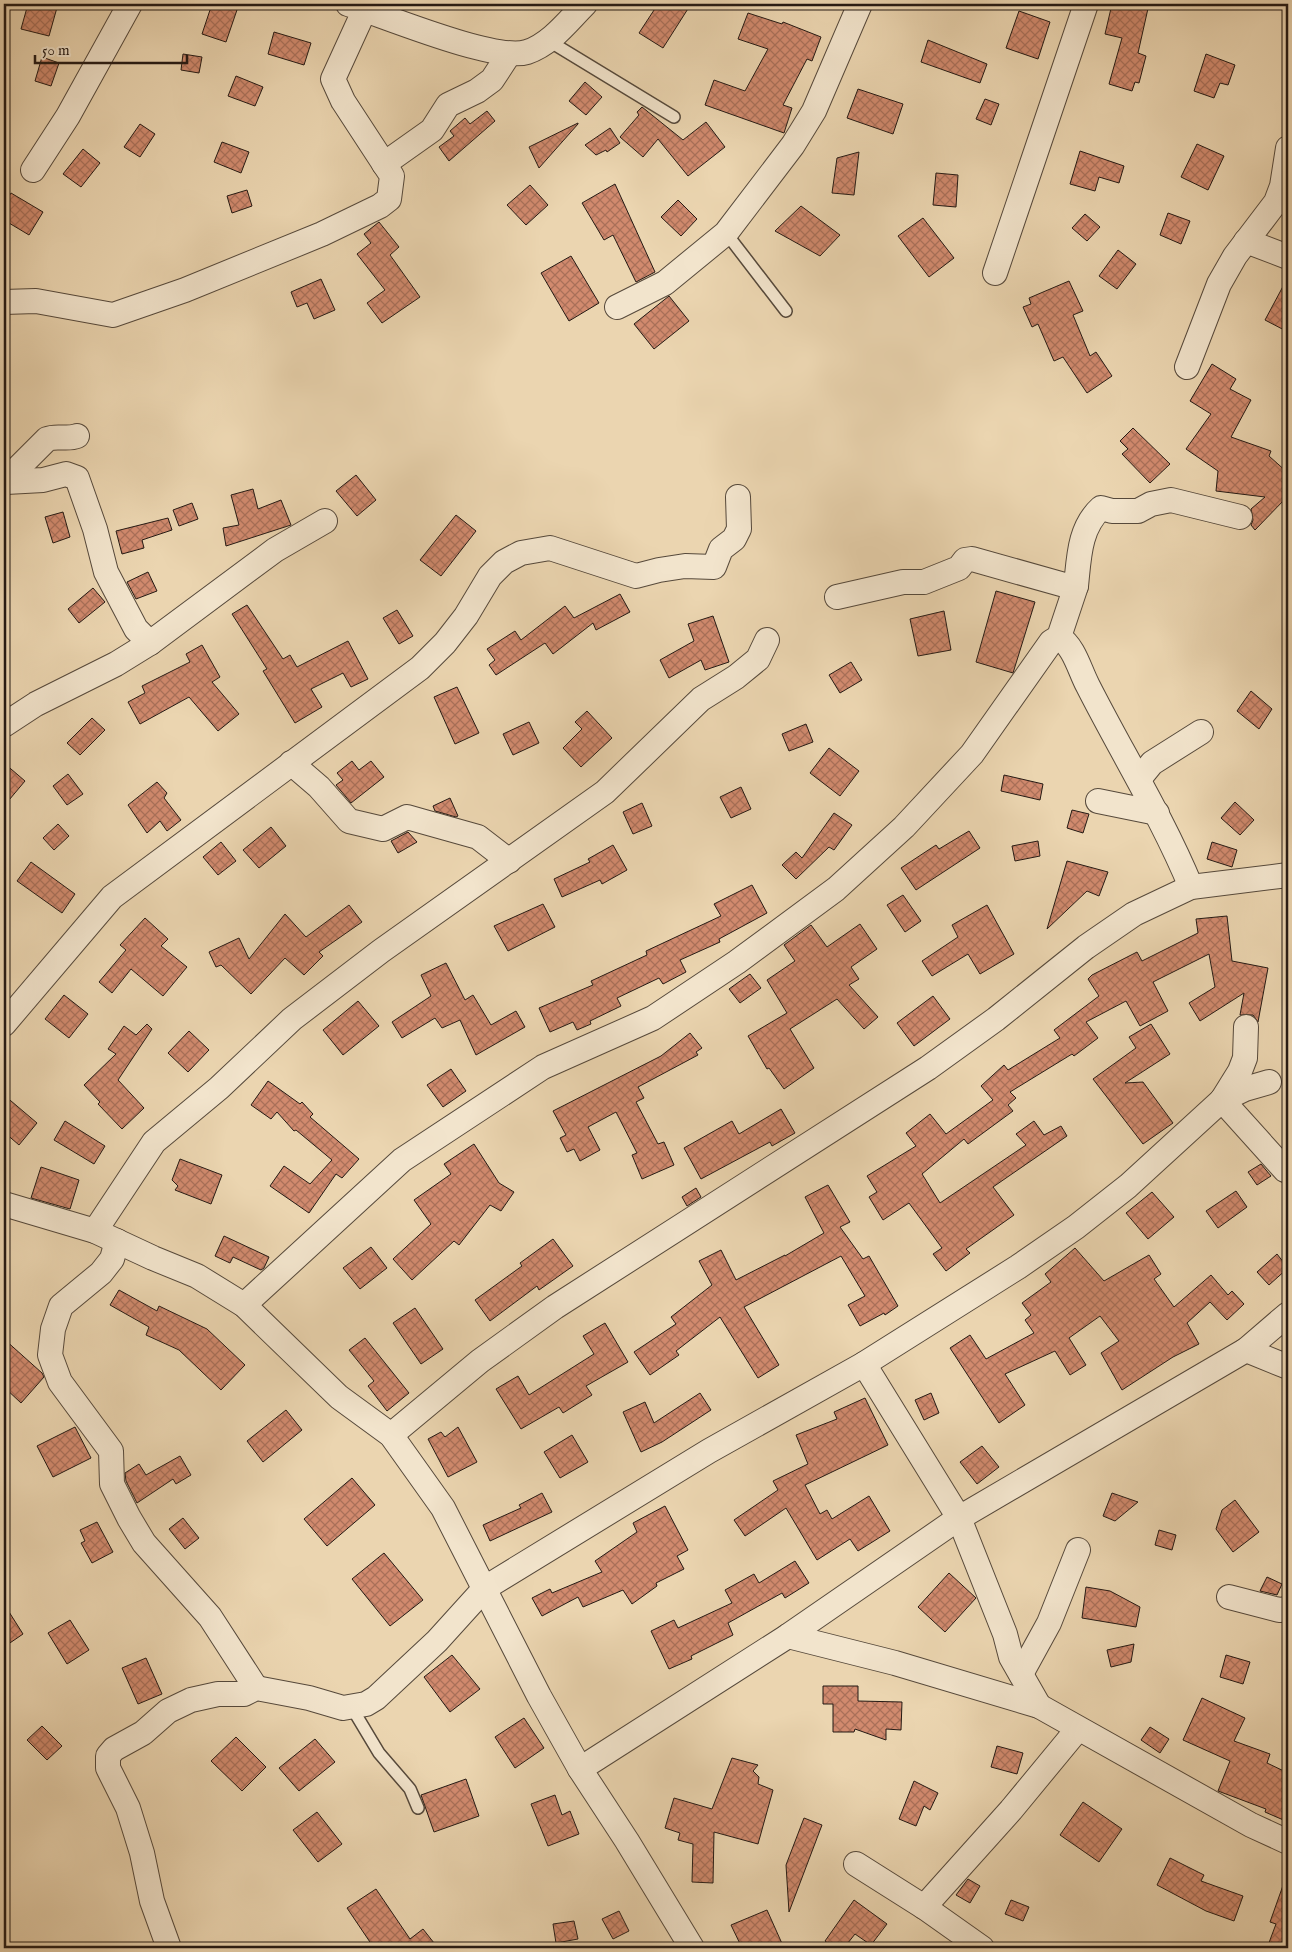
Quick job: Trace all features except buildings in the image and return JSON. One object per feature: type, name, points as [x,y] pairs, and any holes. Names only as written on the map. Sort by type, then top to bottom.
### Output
[{"type":"street","points":[[33,170],[68,116],[130,4]]},
{"type":"street","points":[[4,302],[36,301],[113,315],[185,290],[322,234],[380,206],[389,198],[392,176],[344,101],[333,79],[356,7],[484,50],[509,54],[527,52],[549,41],[585,4]]},
{"type":"street","points":[[617,307],[665,282],[726,233],[793,145],[814,111],[860,4]]},
{"type":"street","points":[[995,273],[1086,4]]},
{"type":"street","points":[[384,164],[432,130],[448,105],[477,91],[492,80],[509,54]]},
{"type":"street","points":[[1186,367],[1219,284],[1246,241],[1276,202],[1282,186],[1288,148]]},
{"type":"street","points":[[1246,241],[1288,257]]},
{"type":"street","points":[[5,482],[47,439],[53,437],[69,439],[77,436]]},
{"type":"street","points":[[5,482],[43,480],[66,474],[77,478],[95,529],[106,572],[136,629],[150,643]]},
{"type":"street","points":[[4,1024],[112,897],[420,668],[456,630],[490,576],[504,562],[520,553],[550,548],[636,576],[685,566],[714,567],[721,550],[734,540],[739,530],[738,497]]},
{"type":"street","points":[[244,1305],[402,1160],[543,1067],[653,1018],[737,962],[836,889],[904,827],[972,754],[1051,642],[1059,637],[1076,586],[1082,538],[1096,513],[1102,508],[1112,511],[1138,511],[1151,504],[1171,500],[1240,517]]},
{"type":"street","points":[[4,725],[36,704],[116,664],[150,643],[275,550],[325,521]]},
{"type":"street","points":[[837,597],[903,582],[924,582],[959,568],[966,560],[972,559],[1068,586],[1076,586]]},
{"type":"street","points":[[1059,637],[1073,653],[1087,685],[1157,813],[1191,887]]},
{"type":"street","points":[[95,1231],[154,1142],[219,1088],[292,1018],[381,951],[605,792],[701,699],[736,677],[758,659],[768,640]]},
{"type":"street","points":[[1139,779],[1152,764],[1201,732]]},
{"type":"street","points":[[291,763],[319,787],[349,821],[383,829],[407,817],[478,837],[509,861]]},
{"type":"street","points":[[1098,801],[1157,813]]},
{"type":"street","points":[[391,1434],[480,1361],[555,1307],[928,1068],[996,1020],[1086,947],[1134,914],[1191,887],[1288,875]]},
{"type":"street","points":[[169,1948],[152,1901],[142,1853],[128,1808],[108,1768],[108,1756],[114,1749],[143,1733],[168,1711],[191,1700],[218,1694],[244,1694],[256,1688],[309,1698],[344,1708],[352,1708],[376,1698],[437,1641],[485,1588],[709,1451],[864,1364],[1018,1267],[1076,1227],[1128,1186],[1222,1100],[1240,1071],[1245,1058],[1246,1027]]},
{"type":"street","points":[[1222,1100],[1245,1089],[1270,1082]]},
{"type":"street","points":[[1222,1100],[1285,1170]]},
{"type":"street","points":[[4,1204],[95,1231],[198,1276],[244,1305],[338,1397],[391,1434],[443,1508],[539,1696],[580,1769],[627,1841],[692,1948]]},
{"type":"street","points":[[117,1241],[112,1259],[101,1273],[61,1306],[53,1329],[50,1355],[60,1382],[111,1451],[112,1484],[144,1543],[210,1617],[256,1688]]},
{"type":"street","points":[[580,1769],[788,1636],[959,1518],[1246,1350],[1288,1314]]},
{"type":"street","points":[[1246,1350],[1288,1367]]},
{"type":"street","points":[[864,1364],[959,1518],[1005,1634],[1011,1657],[1038,1706]]},
{"type":"street","points":[[1021,1674],[1050,1622],[1078,1550]]},
{"type":"street","points":[[1229,1597],[1279,1610],[1288,1609]]},
{"type":"street","points":[[788,1636],[895,1663],[1038,1706],[1077,1730],[1251,1825],[1288,1842]]},
{"type":"street","points":[[924,1907],[1011,1810],[1077,1730]]},
{"type":"street","points":[[856,1864],[924,1907],[982,1948]]},
{"type":"lane","points":[[549,41],[674,117]]},
{"type":"lane","points":[[726,233],[786,311]]},
{"type":"lane","points":[[352,1708],[380,1753],[410,1790],[418,1808]]}]
